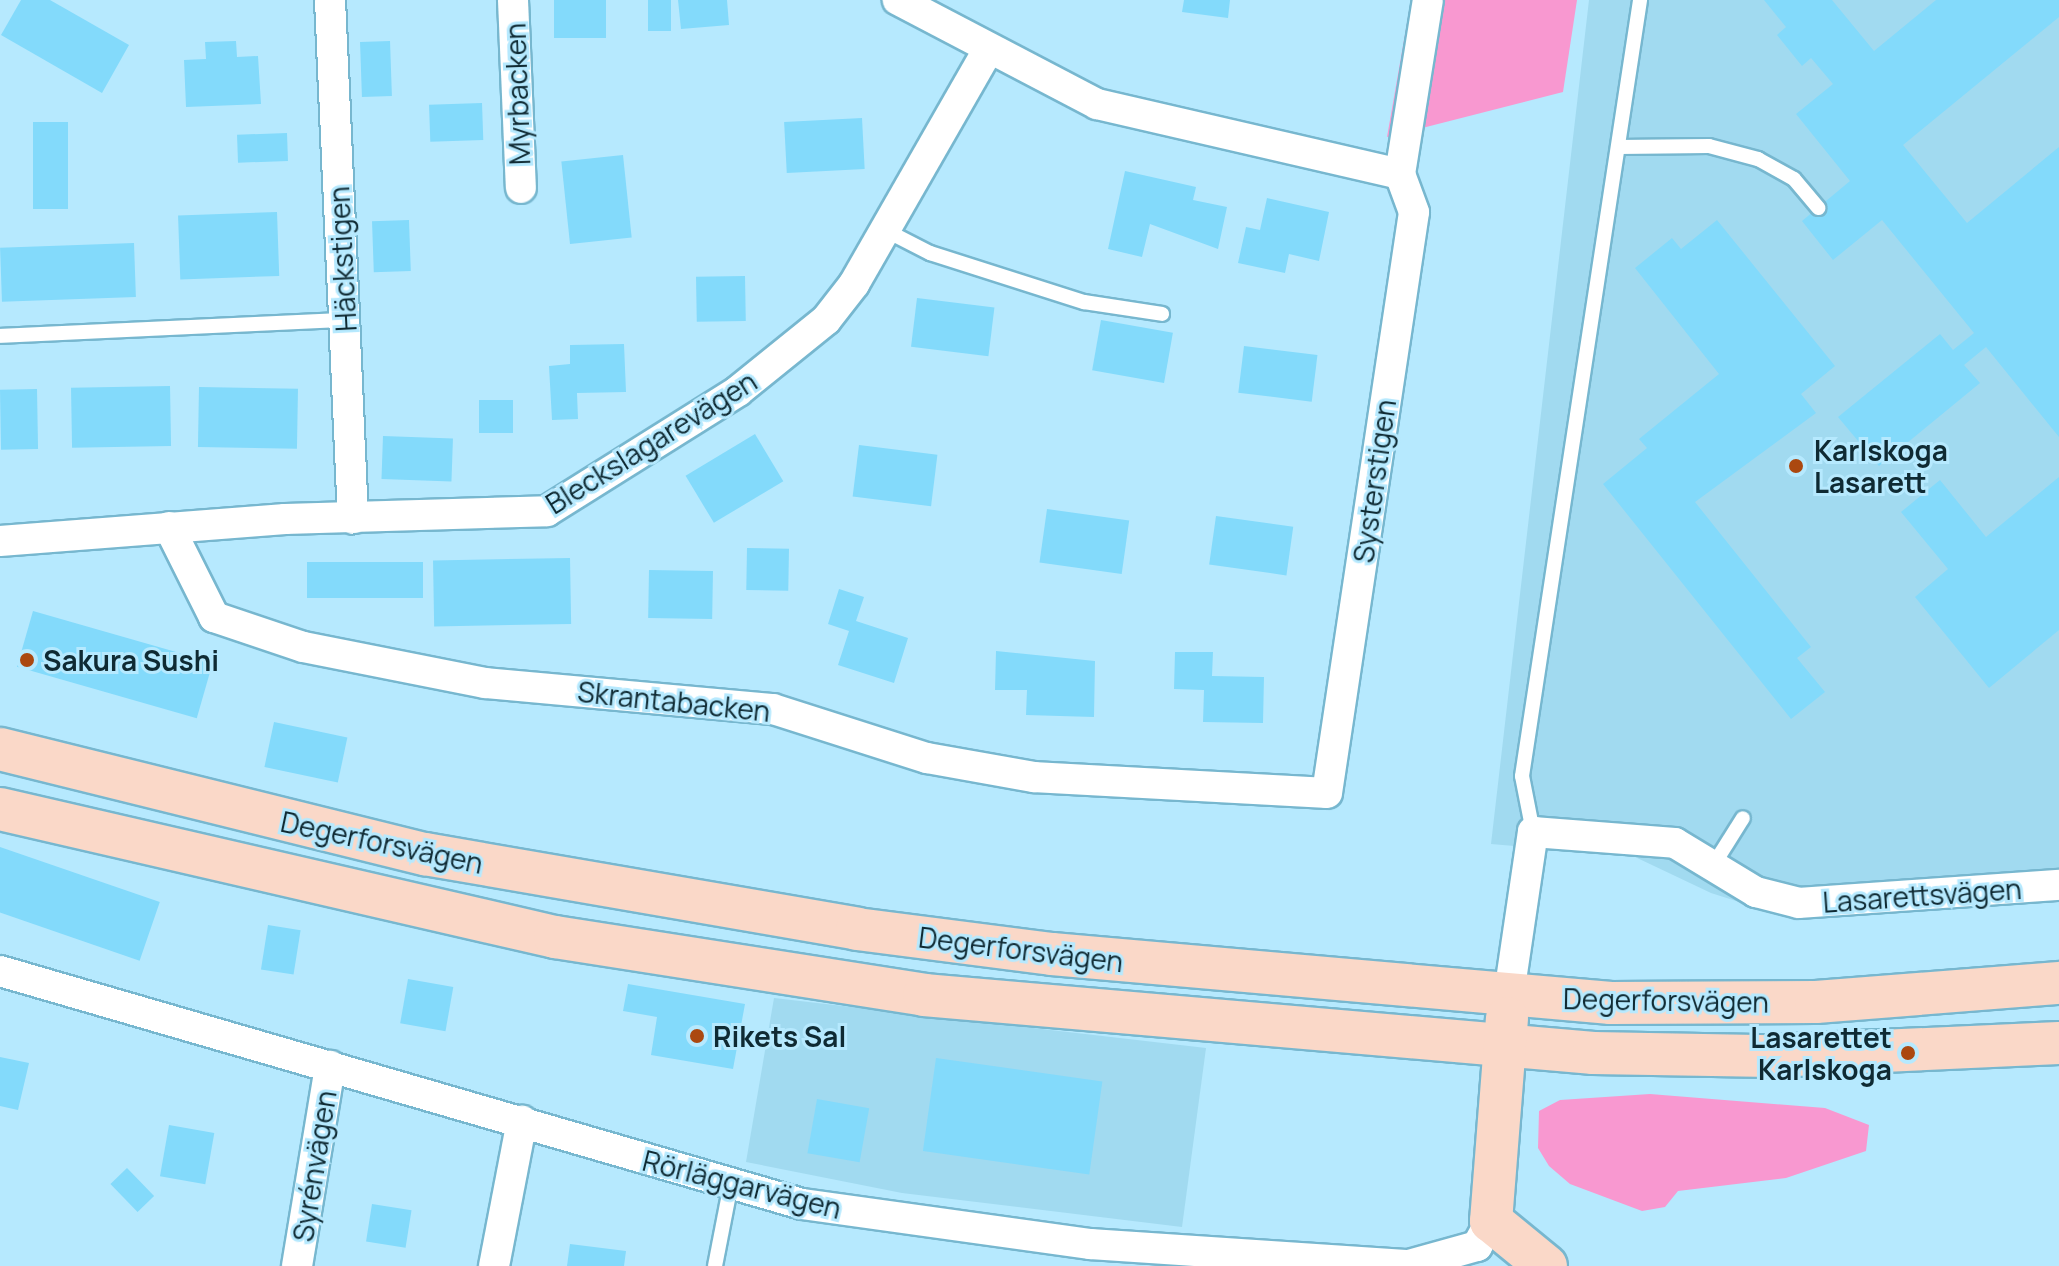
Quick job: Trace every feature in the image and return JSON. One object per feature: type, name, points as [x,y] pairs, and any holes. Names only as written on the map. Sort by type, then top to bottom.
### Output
[{"type":"main road","name":"Degerforsvägen","points":[[0,749],[425,854],[857,929],[1292,979],[1611,1003],[1816,1002],[2059,983]]},
{"type":"main road","name":"Degerforsvägen","points":[[0,809],[279,878],[702,962],[1032,1007],[1505,1046],[1772,1056],[2059,1043]]},
{"type":"main road","points":[[1509,994],[1491,1221],[1546,1266]]},
{"type":"street","name":"Häckstigen","points":[[330,0],[353,518]]},
{"type":"street","name":"Myrbacken","points":[[513,0],[521,188]]},
{"type":"street","points":[[898,0],[988,50],[1131,115],[1400,174]]},
{"type":"street","name":"Systerstigen","points":[[1328,789],[1414,212],[1400,174],[1428,0]]},
{"type":"street","name":"Bleckslagarevägen","points":[[0,541],[169,527],[353,518],[510,517],[570,498],[788,355],[854,284],[988,50]]},
{"type":"street","name":"Skrantabacken","points":[[169,527],[214,617],[303,647],[485,683],[773,709],[927,758],[1034,777],[1328,789]]},
{"type":"street","points":[[1509,994],[1533,832]]},
{"type":"street","name":"Lasarettsvägen","points":[[1533,832],[1675,843],[1756,892],[1799,903],[2059,885]]},
{"type":"street","name":"Rörläggarvägen","points":[[0,971],[731,1184],[905,1221],[1212,1260],[1409,1265],[1477,1246],[1491,1221]]},
{"type":"street","name":"Syrénvägen","points":[[297,1266],[330,1066]]},
{"type":"street","points":[[494,1266],[522,1121]]},
{"type":"lane","points":[[1533,832],[1522,776],[1640,0]]},
{"type":"lane","points":[[1618,147],[1709,146],[1758,159],[1794,179],[1818,208]]},
{"type":"lane","points":[[885,230],[930,253],[1084,302],[1162,314]]},
{"type":"lane","points":[[0,336],[345,320]]},
{"type":"lane","points":[[1714,864],[1743,818]]},
{"type":"lane","points":[[715,1266],[731,1184]]},
{"type":"shaded area","points":[[1411,0],[1577,0],[1563,92],[1387,137]]},
{"type":"shaded area","name":"Karlskoga Lasarett","points":[[1589,0],[2059,0],[2059,901],[1796,920],[1711,893],[1633,856],[1491,844]]},
{"type":"shaded area","points":[[774,998],[1206,1048],[1182,1227],[902,1193],[746,1162]]},
{"type":"shaded area","points":[[1650,1094],[1825,1108],[1869,1125],[1866,1151],[1786,1178],[1678,1191],[1665,1207],[1642,1211],[1570,1184],[1549,1166],[1538,1148],[1539,1111],[1560,1100]]},
{"type":"building","points":[[21,0],[50,0],[129,45],[102,93],[1,35]]},
{"type":"building","points":[[554,0],[606,0],[606,38],[554,38]]},
{"type":"building","points":[[648,0],[671,0],[671,31],[648,31]]},
{"type":"building","points":[[678,0],[727,0],[729,25],[681,29]]},
{"type":"building","points":[[1184,0],[1230,0],[1228,18],[1182,12]]},
{"type":"building","points":[[1764,0],[1832,0],[1874,51],[1936,0],[2059,0],[2059,17],[1903,145],[1967,223],[2059,147],[2059,437],[1986,347],[1964,365],[1980,383],[1879,466],[1838,417],[1940,334],[1953,350],[1974,333],[1882,220],[1833,260],[1802,221],[1850,181],[1796,114],[1833,84],[1811,58],[1802,66],[1777,35],[1786,27]]},
{"type":"building","points":[[236,41],[237,57],[258,56],[261,104],[186,107],[184,60],[206,59],[205,42]]},
{"type":"building","points":[[390,41],[392,96],[362,97],[360,42]]},
{"type":"building","points":[[482,103],[483,140],[430,142],[429,105]]},
{"type":"building","points":[[862,118],[865,169],[787,173],[784,122]]},
{"type":"building","points":[[33,122],[68,122],[68,209],[33,209]]},
{"type":"building","points":[[287,133],[288,161],[238,163],[237,135]]},
{"type":"building","points":[[623,155],[632,238],[570,244],[561,161]]},
{"type":"building","points":[[1125,171],[1196,187],[1193,200],[1227,207],[1218,249],[1150,224],[1142,257],[1108,249]]},
{"type":"building","points":[[1267,198],[1329,212],[1319,261],[1289,254],[1285,273],[1238,263],[1246,227],[1260,230]]},
{"type":"building","points":[[277,212],[279,276],[180,279],[178,215]]},
{"type":"building","points":[[409,220],[411,271],[374,272],[372,221]]},
{"type":"building","points":[[1717,220],[1835,366],[1801,394],[1816,413],[1695,502],[1811,647],[1797,658],[1825,692],[1791,719],[1603,484],[1647,448],[1639,439],[1719,374],[1635,268],[1672,238],[1681,249]]},
{"type":"building","points":[[134,243],[136,297],[2,302],[0,248]]},
{"type":"building","points":[[745,276],[746,321],[697,322],[696,277]]},
{"type":"building","points":[[917,298],[994,308],[988,356],[911,347]]},
{"type":"building","points":[[1101,320],[1173,333],[1164,383],[1092,370]]},
{"type":"building","points":[[624,344],[626,392],[577,393],[578,419],[552,420],[549,366],[570,364],[570,345]]},
{"type":"building","points":[[1244,346],[1317,355],[1312,402],[1238,393]]},
{"type":"building","points":[[170,386],[171,446],[72,448],[71,388]]},
{"type":"building","points":[[199,387],[298,389],[297,449],[198,447]]},
{"type":"building","points":[[37,389],[38,449],[1,450],[0,390]]},
{"type":"building","points":[[479,400],[513,400],[513,433],[479,433]]},
{"type":"building","points":[[755,434],[783,481],[714,523],[686,476]]},
{"type":"building","points":[[383,436],[453,438],[451,481],[381,479]]},
{"type":"building","points":[[859,445],[937,455],[931,506],[853,497]]},
{"type":"building","points":[[2059,477],[2059,630],[1989,688],[1915,597],[1948,569],[1901,512],[1940,480],[1986,537]]},
{"type":"building","points":[[1047,509],[1129,521],[1122,574],[1039,562]]},
{"type":"building","points":[[1216,516],[1293,527],[1286,575],[1209,565]]},
{"type":"building","points":[[747,548],[789,549],[788,591],[746,590]]},
{"type":"building","points":[[570,558],[571,624],[434,626],[433,560]]},
{"type":"building","points":[[307,562],[423,562],[423,598],[307,598]]},
{"type":"building","points":[[649,570],[713,571],[712,619],[648,618]]},
{"type":"building","points":[[839,589],[864,597],[856,621],[908,638],[894,683],[838,665],[849,631],[828,624]]},
{"type":"building","points":[[33,611],[213,663],[197,718],[17,667]]},
{"type":"building","points":[[996,651],[1095,661],[1094,717],[1026,715],[1027,690],[995,690]]},
{"type":"building","points":[[1175,652],[1213,652],[1212,676],[1264,677],[1263,723],[1203,722],[1204,690],[1174,689]]},
{"type":"building","points":[[274,722],[347,738],[338,783],[264,767]]},
{"type":"building","points":[[0,847],[160,902],[140,961],[0,913]]},
{"type":"building","points":[[268,925],[301,930],[294,975],[261,969]]},
{"type":"building","points":[[408,979],[453,987],[445,1031],[400,1023]]},
{"type":"building","name":"Rikets Sal","points":[[628,984],[745,1004],[733,1069],[651,1055],[657,1017],[623,1011]]},
{"type":"building","points":[[0,1057],[29,1063],[18,1110],[0,1106]]},
{"type":"building","points":[[936,1058],[1102,1081],[1089,1174],[923,1151]]},
{"type":"building","points":[[817,1099],[869,1108],[860,1162],[807,1153]]},
{"type":"building","points":[[169,1125],[214,1133],[205,1184],[160,1176]]},
{"type":"building","points":[[127,1168],[154,1196],[138,1212],[110,1184]]},
{"type":"building","points":[[372,1204],[412,1210],[406,1248],[366,1242]]},
{"type":"building","points":[[570,1244],[626,1251],[624,1266],[567,1266]]},
{"type":"place","name":"Karlskoga Lasarett","points":[[1796,466]]},
{"type":"place","name":"Sakura Sushi","points":[[27,660]]},
{"type":"place","name":"Rikets Sal","points":[[697,1036]]},
{"type":"place","name":"Lasarettet Karlskoga","points":[[1908,1053]]}]
